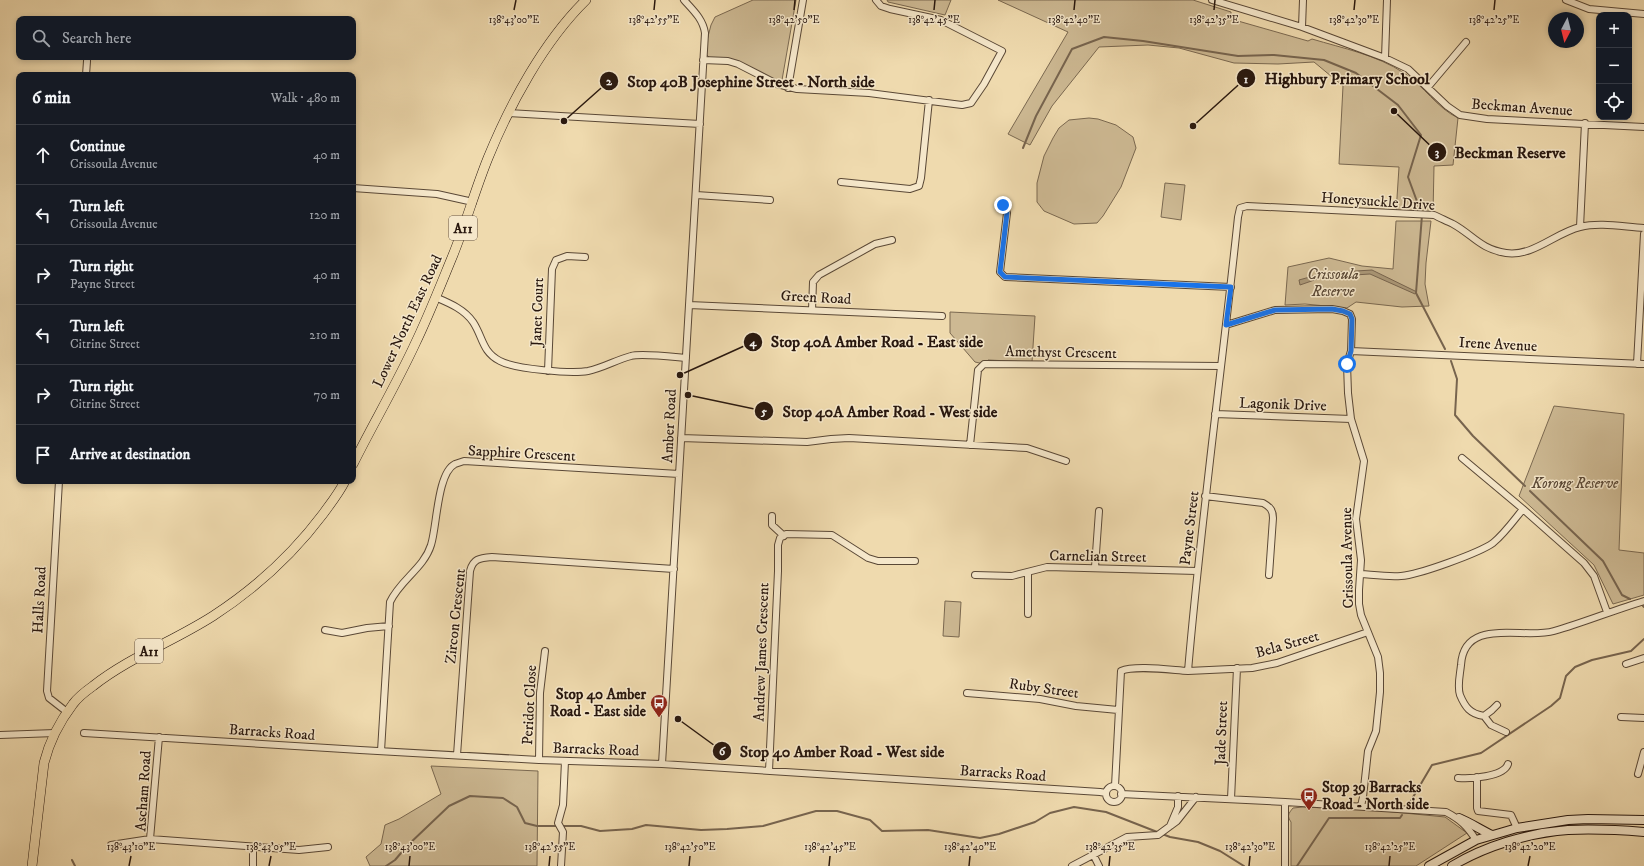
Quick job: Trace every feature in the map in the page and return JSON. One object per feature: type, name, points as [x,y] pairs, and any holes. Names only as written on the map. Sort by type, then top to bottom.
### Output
[{"type":"main road","name":"Lower North East Road","points":[[356,458],[415,344],[436,297],[473,202],[488,158],[508,114],[524,84],[560,30],[586,0]]},
{"type":"main road","name":"A11","points":[[32,866],[44,763],[47,750],[67,712],[74,703],[102,679],[127,662],[212,617],[273,571],[308,534],[344,484]]},
{"type":"main road","points":[[1459,818],[1474,824],[1482,831],[1492,835]]},
{"type":"main road","points":[[1429,866],[1476,840],[1517,828],[1588,818],[1644,820]]},
{"type":"main road","points":[[1452,866],[1481,851],[1520,839],[1552,832],[1568,830],[1644,832]]},
{"type":"main road","points":[[1476,840],[1481,851]]},
{"type":"street","name":"Amber Road","points":[[662,764],[690,305],[704,26],[684,0]]},
{"type":"street","points":[[788,88],[803,0]]},
{"type":"street","points":[[703,60],[728,61],[738,64],[777,84],[797,90],[869,93],[954,104],[971,103],[984,84],[1002,51],[941,20],[890,9],[881,6],[876,0]]},
{"type":"street","name":"Beckman Avenue","points":[[1212,0],[1220,1],[1302,27],[1385,58],[1408,69],[1447,106],[1460,116],[1488,119],[1644,127]]},
{"type":"street","points":[[1302,27],[1303,0]]},
{"type":"street","points":[[1385,58],[1387,0]]},
{"type":"street","points":[[1566,0],[1589,10],[1644,14]]},
{"type":"street","points":[[1428,87],[1466,42]]},
{"type":"street","points":[[86,72],[87,61]]},
{"type":"street","points":[[841,182],[910,189],[919,186],[922,178],[929,100]]},
{"type":"street","points":[[508,114],[700,124]]},
{"type":"street","points":[[1580,227],[1585,124]]},
{"type":"street","points":[[356,188],[437,194],[473,202]]},
{"type":"street","points":[[696,195],[770,200]]},
{"type":"street","points":[[1003,205],[1007,213],[1000,272],[1005,277],[1231,287]]},
{"type":"street","name":"Honeysuckle Drive","points":[[1240,208],[1247,206],[1434,215],[1454,224],[1479,244],[1493,250],[1507,253],[1536,248],[1580,227],[1599,226],[1644,228]]},
{"type":"street","name":"Payne Street","points":[[1188,671],[1205,496],[1240,208]]},
{"type":"street","points":[[1637,364],[1644,234]]},
{"type":"street","points":[[812,310],[814,282],[819,275],[875,244],[892,240]]},
{"type":"street","name":"Janet Court","points":[[548,371],[552,269],[556,260],[567,256],[585,257]]},
{"type":"street","points":[[436,297],[452,304],[474,322],[488,353],[500,362],[518,367],[548,371],[586,371],[632,356],[686,358]]},
{"type":"street","name":"Green Road","points":[[690,305],[942,316]]},
{"type":"street","name":"Crissoula Avenue","points":[[1226,325],[1275,310],[1332,309],[1350,314],[1352,319],[1351,351],[1347,364],[1348,394],[1351,419],[1364,461],[1356,519],[1361,560],[1359,590],[1360,604],[1361,615],[1378,657],[1380,673],[1380,692],[1376,731],[1368,751],[1361,806]]},
{"type":"street","name":"Irene Avenue","points":[[1351,351],[1644,364]]},
{"type":"street","name":"Amethyst Crescent","points":[[970,445],[978,370],[984,364],[1221,366]]},
{"type":"street","name":"Lagonik Drive","points":[[1215,414],[1351,419]]},
{"type":"street","points":[[681,438],[807,442],[849,438],[1028,448],[1066,461]]},
{"type":"street","points":[[1462,458],[1523,508],[1584,563],[1594,576],[1607,612]]},
{"type":"street","name":"Sapphire Crescent","points":[[381,751],[390,602],[394,593],[422,563],[431,546],[441,488],[454,464],[464,461],[679,474]]},
{"type":"street","name":"Halls Road","points":[[59,484],[47,691],[49,698],[67,712]]},
{"type":"street","points":[[1205,496],[1263,503],[1269,507],[1273,512],[1273,518],[1269,575]]},
{"type":"street","points":[[1361,574],[1400,576],[1420,572],[1481,549],[1492,544],[1523,508]]},
{"type":"street","points":[[1095,567],[1099,510]]},
{"type":"street","points":[[772,516],[772,524],[784,536],[786,534],[832,535],[868,558],[878,560],[915,561]]},
{"type":"street","name":"Andrew James Crescent","points":[[769,771],[778,546],[780,538],[784,536]]},
{"type":"street","name":"Zircon Crescent","points":[[457,755],[470,572],[472,563],[479,558],[492,557],[674,569]]},
{"type":"street","name":"Carnelian Street","points":[[975,575],[1012,576],[1047,567],[1095,567],[1197,571]]},
{"type":"street","points":[[1028,572],[1028,614]]},
{"type":"street","points":[[1506,732],[1491,725],[1484,716],[1473,713],[1467,709],[1459,691],[1462,656],[1468,644],[1477,638],[1493,633],[1541,633],[1554,631],[1607,612],[1644,601]]},
{"type":"street","points":[[325,630],[342,633],[367,628],[389,626]]},
{"type":"street","name":"Bela Street","points":[[1188,671],[1252,668],[1277,664],[1368,632]]},
{"type":"street","name":"Peridot Close","points":[[539,760],[540,693],[545,651]]},
{"type":"street","points":[[1626,664],[1644,658]]},
{"type":"street","points":[[1115,786],[1121,671],[1136,668],[1188,671]]},
{"type":"street","name":"Jade Street","points":[[1231,799],[1237,668]]},
{"type":"street","name":"Ruby Street","points":[[967,693],[1040,699],[1076,706],[1118,710]]},
{"type":"street","points":[[1484,716],[1497,705]]},
{"type":"street","points":[[1621,717],[1644,718]]},
{"type":"street","points":[[0,735],[55,733]]},
{"type":"street","name":"Barracks Road","points":[[84,733],[539,760],[662,764],[1106,793]]},
{"type":"street","name":"Ascham Road","points":[[159,738],[150,838],[299,850],[328,847]]},
{"type":"street","points":[[1638,774],[1644,752]]},
{"type":"street","points":[[561,866],[563,832],[558,823],[563,804],[565,761]]},
{"type":"street","points":[[1458,778],[1472,778],[1504,771],[1508,764]]},
{"type":"street","points":[[1477,777],[1478,811],[1511,815],[1517,828]]},
{"type":"street","points":[[1115,786],[1120,789],[1121,794],[1119,800],[1113,802],[1108,799],[1106,793],[1108,789],[1115,786]]},
{"type":"street","points":[[1121,794],[1361,806],[1446,812],[1459,818],[1468,827],[1476,840]]},
{"type":"street","points":[[1167,830],[1178,807],[1178,796]]},
{"type":"street","points":[[1072,866],[1127,837],[1158,836],[1182,816],[1196,797]]},
{"type":"street","points":[[1285,802],[1285,866]]},
{"type":"street","points":[[111,845],[150,838]]},
{"type":"street","points":[[253,847],[253,866]]},
{"type":"street","points":[[1093,854],[1099,866]]},
{"type":"green space","points":[[753,0],[796,0],[782,80],[777,84],[747,68],[712,60],[704,52],[711,25],[715,17]]},
{"type":"green space","points":[[887,0],[951,0],[945,15],[888,2]]},
{"type":"green space","points":[[998,0],[1193,0],[1231,12],[1231,19],[1308,41],[1312,39],[1382,61],[1411,78],[1444,109],[1458,118],[1453,165],[1434,166],[1433,214],[1396,213],[1399,167],[1339,164],[1343,86],[1314,62],[1278,64],[1234,63],[1179,48],[1148,45],[1099,47],[1052,106],[1030,145],[1008,134],[1068,32]]},
{"type":"green space","points":[[1089,118],[1098,119],[1116,125],[1133,137],[1136,148],[1121,187],[1103,216],[1097,223],[1074,224],[1044,211],[1037,202],[1037,183],[1044,156],[1059,128],[1069,120]]},
{"type":"green space","points":[[1165,183],[1185,185],[1181,220],[1161,217]]},
{"type":"green space","name":"Crissoula Reserve","points":[[1396,221],[1431,221],[1425,284],[1429,306],[1402,307],[1356,302],[1347,308],[1305,304],[1285,305],[1288,267],[1329,258],[1362,266],[1393,269]]},
{"type":"green space","points":[[950,312],[1035,316],[1032,362],[988,360],[984,364],[975,362],[950,333]]},
{"type":"green space","name":"Korong Reserve","points":[[1554,406],[1624,414],[1619,550],[1644,553],[1644,595],[1613,604],[1594,565],[1519,496]]},
{"type":"green space","points":[[945,601],[961,602],[959,637],[943,636]]},
{"type":"green space","points":[[431,766],[538,771],[537,866],[370,866],[366,857],[381,844],[385,825],[399,819],[441,794]]},
{"type":"green space","points":[[1303,807],[1373,810],[1445,817],[1467,833],[1416,866],[1291,866],[1291,822],[1289,815],[1293,808]]},
{"type":"shaded area","points":[[1372,270],[1417,292],[1415,294],[1370,274],[1323,277],[1300,285],[1299,280],[1324,273]]},
{"type":"waterway","points":[[1023,148],[1036,116],[1072,49],[1104,37],[1143,41],[1238,56],[1274,55],[1324,60],[1356,73],[1398,105],[1421,135],[1408,177],[1422,215],[1416,293],[1445,349]]},
{"type":"waterway","points":[[1451,361],[1457,379],[1455,415],[1473,436],[1525,486]]},
{"type":"waterway","points":[[1530,491],[1603,561],[1622,595],[1630,599]]},
{"type":"waterway","points":[[1409,804],[1432,765],[1481,753],[1551,706],[1560,698],[1566,676],[1575,667],[1592,660],[1631,651],[1644,639]]},
{"type":"waterway","points":[[386,866],[395,860],[407,846],[449,806],[470,796],[503,798],[517,807],[525,823],[537,826],[558,826]]},
{"type":"waterway","points":[[562,826],[581,826],[600,831],[632,829],[646,825],[701,830],[727,829],[763,826],[816,811],[837,811],[870,820],[882,831],[928,830],[980,838],[999,834],[1035,822],[1050,813],[1074,807],[1106,812],[1170,837],[1198,842],[1220,851],[1244,866]]},
{"type":"waterway","points":[[1297,866],[1329,818],[1400,818],[1402,815]]},
{"type":"waterway","points":[[72,860],[75,866]]},
{"type":"place","name":"Beckman Reserve","points":[[1394,111]]},
{"type":"place","name":"Stop 40B Josephine Street - North side","points":[[564,121]]},
{"type":"place","name":"Highbury Primary School","points":[[1193,126]]},
{"type":"place","name":"Stop 40A Amber Road - East side","points":[[680,375]]},
{"type":"place","name":"Stop 40A Amber Road - West side","points":[[688,395]]},
{"type":"place","name":"Stop 40 Amber Road - East side","points":[[659,718]]},
{"type":"place","name":"Stop 40 Amber Road - West side","points":[[678,719]]},
{"type":"place","name":"Stop 39 Barracks Road - North side","points":[[1309,811]]},
{"type":"route","points":[[1003,205],[1007,213],[1000,272],[1005,277],[1231,287],[1226,325],[1275,310],[1332,309],[1343,311],[1350,314],[1352,319],[1351,351],[1347,364]]}]
